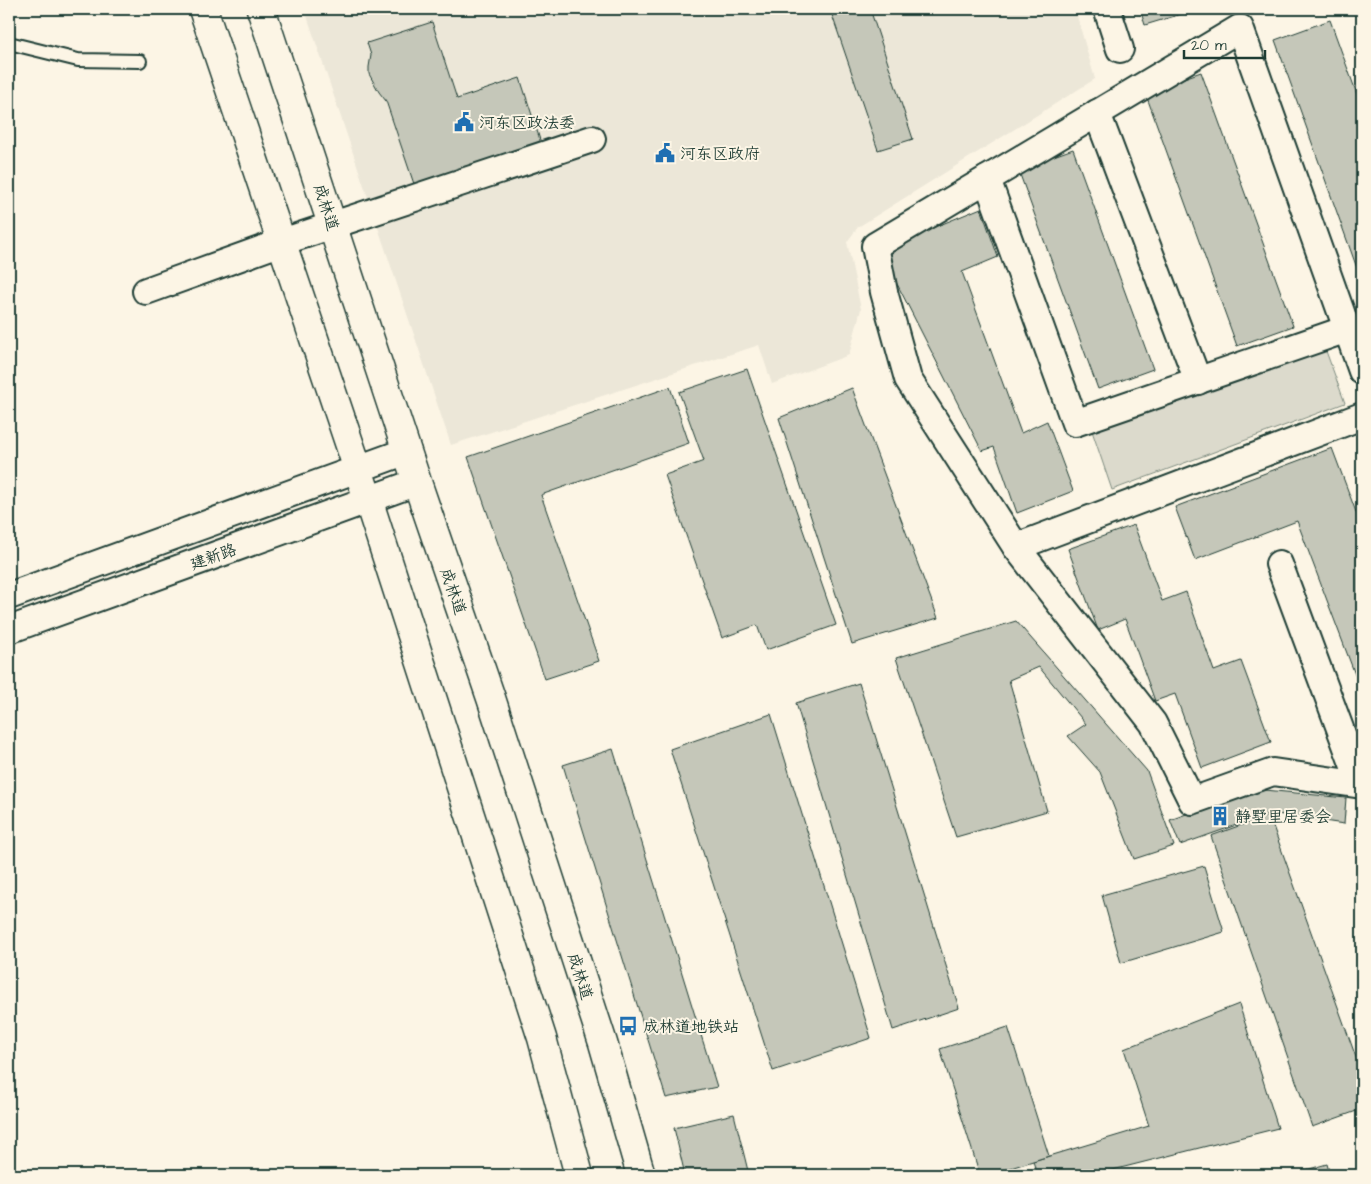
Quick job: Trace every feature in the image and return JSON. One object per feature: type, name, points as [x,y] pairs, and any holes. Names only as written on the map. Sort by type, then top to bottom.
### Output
[{"type":"main road","points":[[204,9],[368,499],[542,1038],[579,1175]]},
{"type":"main road","name":"成林道","points":[[261,9],[417,482],[491,698],[603,1043],[641,1175]]},
{"type":"street","points":[[1107,9],[1120,50]]},
{"type":"street","points":[[1279,564],[1361,785],[1273,772],[1192,801],[1153,723],[1016,547],[908,379],[884,292],[875,246],[1240,28],[1362,371]]},
{"type":"street","points":[[1097,113],[1198,381]]},
{"type":"street","points":[[146,291],[333,224],[592,139]]},
{"type":"street","points":[[986,179],[1075,423],[1347,329]]},
{"type":"street","points":[[1016,547],[1362,416]]},
{"type":"street","name":"建新路","points":[[9,596],[408,451]]},
{"type":"street","name":"建新路","points":[[9,630],[417,482]]},
{"type":"lane","points":[[9,43],[78,60],[140,61]]},
{"type":"shaded area","name":"河东区政府","points":[[328,9],[1075,9],[1095,79],[858,227],[847,242],[861,309],[849,355],[772,384],[759,345],[451,445],[307,16]]},
{"type":"shaded area","points":[[1323,343],[1345,403],[1112,490],[1090,425]]},
{"type":"building","points":[[830,9],[870,9],[913,139],[878,150]]},
{"type":"building","points":[[1140,9],[1198,9],[1145,25]]},
{"type":"building","points":[[1330,20],[1362,108],[1362,282],[1275,40]]},
{"type":"building","name":"河东区政法委","points":[[432,22],[457,99],[520,78],[541,143],[414,184],[386,101],[369,74],[371,55],[367,43]]},
{"type":"building","points":[[1201,72],[1293,326],[1237,346],[1145,92]]},
{"type":"building","points":[[1073,149],[1153,369],[1098,389],[1018,169]]},
{"type":"building","points":[[981,208],[998,257],[962,272],[1021,433],[1047,421],[1073,491],[1017,513],[994,447],[982,451],[892,274],[884,248]]},
{"type":"building","points":[[747,369],[836,625],[766,650],[757,625],[722,638],[665,475],[704,461],[679,392]]},
{"type":"building","points":[[670,387],[689,443],[541,495],[599,661],[545,679],[468,457]]},
{"type":"building","points":[[852,388],[938,618],[852,644],[779,418]]},
{"type":"building","points":[[1332,448],[1362,528],[1362,693],[1297,521],[1195,560],[1175,507]]},
{"type":"building","points":[[1134,525],[1162,601],[1186,592],[1214,671],[1241,661],[1271,742],[1202,768],[1175,694],[1155,701],[1125,619],[1098,630],[1068,549]]},
{"type":"building","points":[[1016,621],[1147,771],[1174,846],[1134,859],[1100,772],[1068,736],[1086,724],[1039,667],[1009,680],[1047,811],[956,837],[896,658]]},
{"type":"building","points":[[859,683],[959,1008],[893,1030],[796,703]]},
{"type":"building","points":[[771,714],[871,1038],[773,1071],[670,749]]},
{"type":"building","points":[[613,749],[717,1087],[666,1098],[563,765]]},
{"type":"building","name":"静墅里居委会","points":[[1255,789],[1346,798],[1344,824],[1270,813],[1180,845],[1170,820]]},
{"type":"building","points":[[1269,815],[1362,1074],[1362,1109],[1312,1127],[1211,836]]},
{"type":"building","points":[[1204,866],[1224,932],[1121,963],[1102,895]]},
{"type":"building","points":[[1239,1004],[1278,1128],[1093,1175],[1037,1175],[1033,1161],[1149,1126],[1124,1049]]},
{"type":"building","points":[[1008,1027],[1049,1156],[988,1175],[980,1175],[940,1049]]},
{"type":"building","points":[[734,1114],[749,1175],[685,1175],[674,1128]]},
{"type":"building","points":[[1327,1164],[1330,1175],[1288,1175]]},
{"type":"place","name":"河东区政法委","points":[[464,122]]},
{"type":"place","name":"河东区政府","points":[[665,153]]},
{"type":"place","name":"静墅里居委会","points":[[1220,816]]},
{"type":"place","name":"成林道地铁站","points":[[628,1026]]}]
